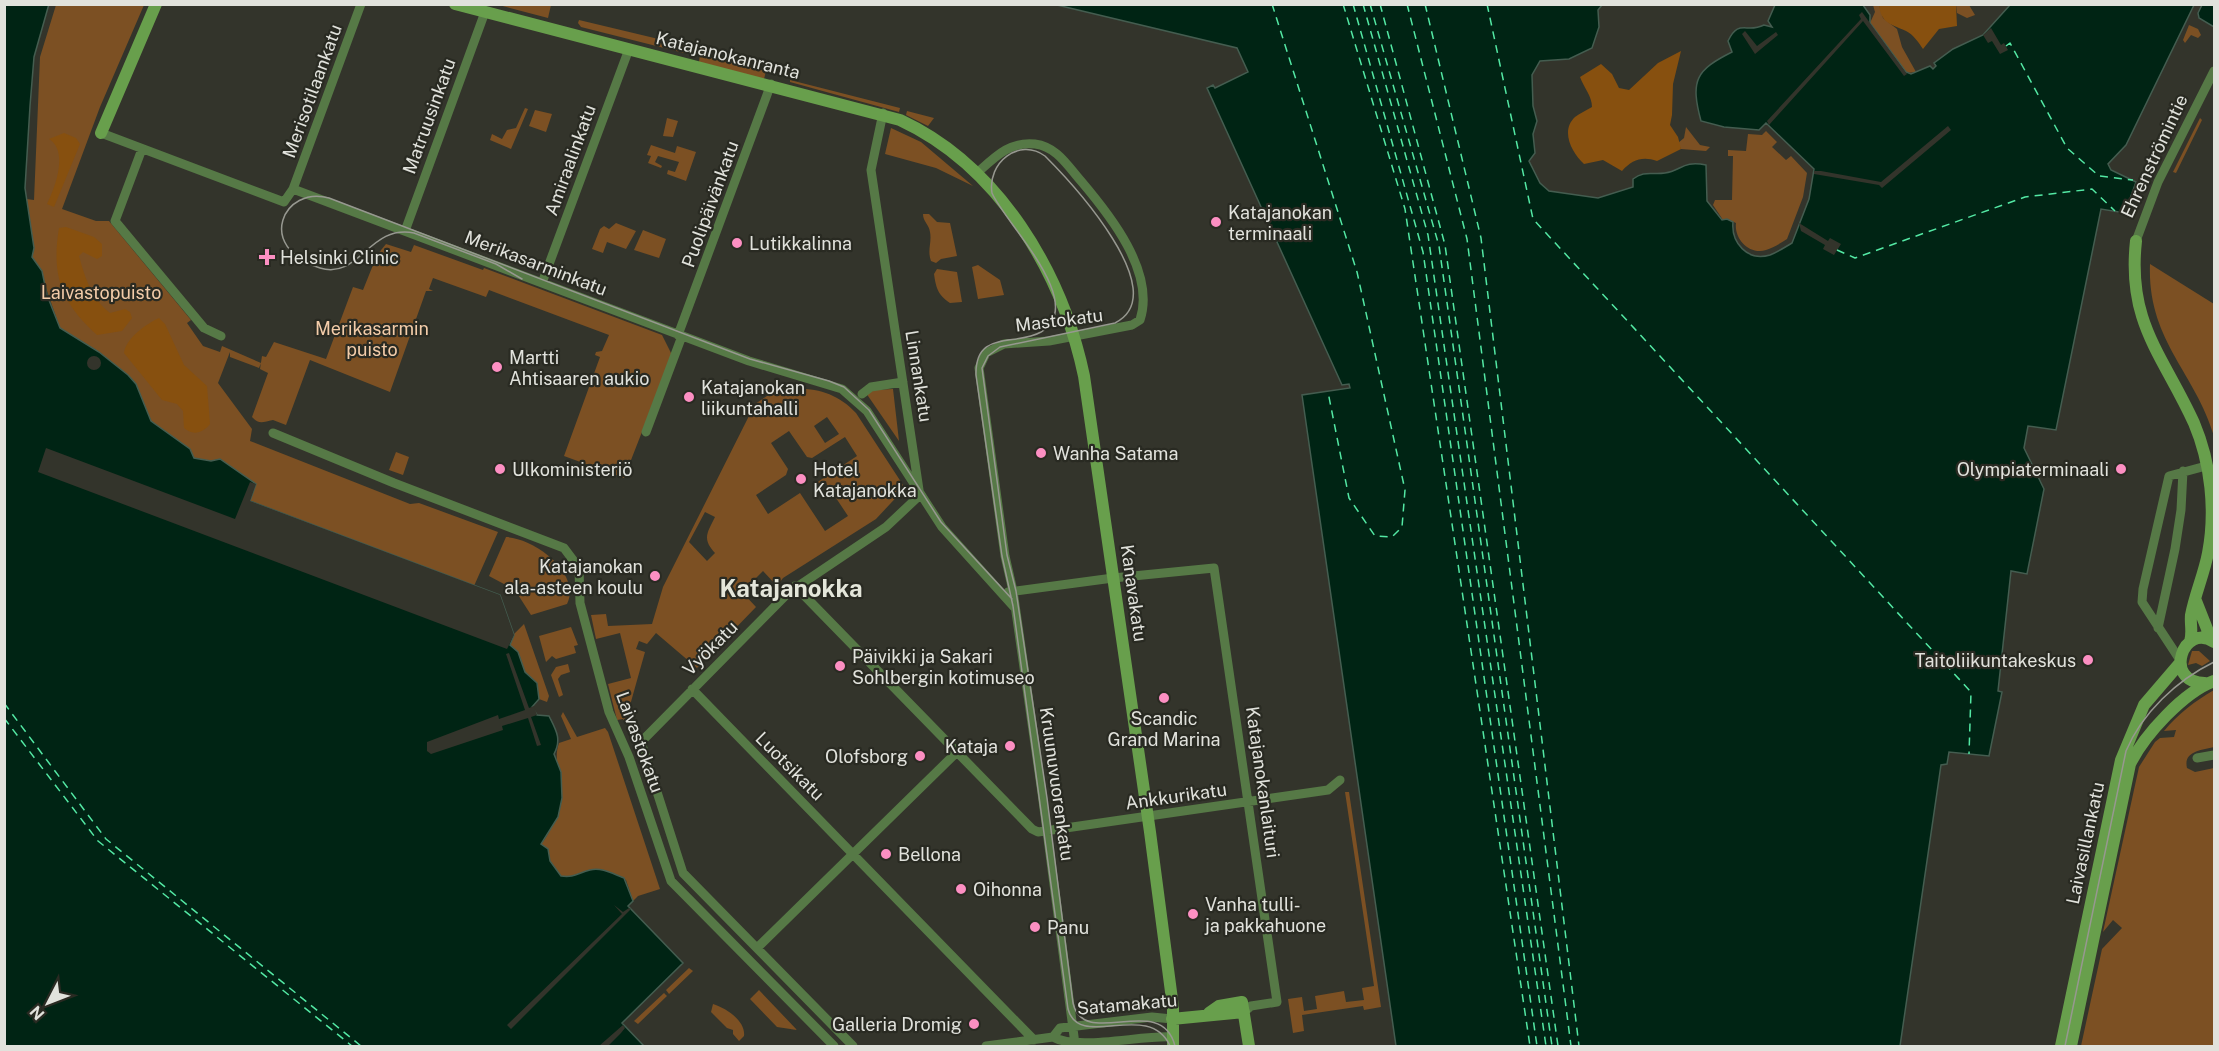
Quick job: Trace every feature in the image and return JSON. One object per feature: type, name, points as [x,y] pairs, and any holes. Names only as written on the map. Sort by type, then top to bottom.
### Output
[{"type":"main road","points":[[101,133],[156,4]]},
{"type":"main road","name":"Katajanokanranta","points":[[455,4],[883,113],[930,135],[976,174]]},
{"type":"main road","name":"Kanavakatu","points":[[976,174],[1019,224],[1040,256],[1076,336],[1084,376],[1148,817],[1173,1019],[1173,1042]]},
{"type":"main road","name":"Ehrenströmintie","points":[[2136,241],[2134,281],[2143,322],[2153,348],[2194,424],[2206,466],[2212,505],[2211,532],[2191,616],[2190,642]]},
{"type":"main road","points":[[2196,601],[2213,641]]},
{"type":"main road","points":[[2190,642],[2202,638],[2213,641]]},
{"type":"main road","name":"Laivasillankatu","points":[[2061,1047],[2121,760],[2144,705],[2180,661],[2182,651],[2190,642]]},
{"type":"main road","name":"Laivasillankatu","points":[[2180,661],[2188,678],[2212,681]]},
{"type":"main road","name":"Laivasillankatu","points":[[2071,1047],[2128,769],[2150,735],[2186,697],[2212,681]]},
{"type":"main road","points":[[1246,1007],[1249,1047]]},
{"type":"main road","name":"Satamakatu","points":[[1173,1019],[1246,1007]]},
{"type":"street","name":"Merisotilaankatu","points":[[293,189],[361,4]]},
{"type":"street","name":"Matruusinkatu","points":[[405,231],[485,12]]},
{"type":"street","name":"Amiraalinkatu","points":[[542,283],[629,49]]},
{"type":"street","name":"Ehrenströmintie","points":[[2136,241],[2158,182],[2214,71]]},
{"type":"street","name":"Puolipäivänkatu","points":[[646,432],[771,84]]},
{"type":"street","name":"Linnankatu","points":[[883,113],[872,156],[871,170],[920,495],[950,536],[1008,592]]},
{"type":"street","points":[[101,133],[284,202],[293,189]]},
{"type":"street","name":"Mastokatu","points":[[976,174],[1012,146],[1035,144],[1056,152],[1121,232],[1140,284],[1142,312],[1137,322],[1119,329],[1036,343],[1028,340],[1004,344],[986,353]]},
{"type":"street","points":[[142,149],[115,221],[204,328],[221,336]]},
{"type":"street","name":"Merikasarminkatu","points":[[293,189],[767,368],[827,382],[849,393],[867,411],[920,495]]},
{"type":"street","name":"Kruunuvuorenkatu","points":[[986,353],[980,362],[979,382],[1005,556],[1008,592],[1016,611],[1076,1044]]},
{"type":"street","points":[[862,394],[872,387],[903,382]]},
{"type":"street","name":"Laivastokatu","points":[[273,434],[564,548],[579,568],[580,603],[609,712],[629,757],[671,881],[834,1047]]},
{"type":"street","points":[[2180,661],[2142,602],[2143,589],[2163,491],[2169,476],[2206,466]]},
{"type":"street","points":[[2158,630],[2175,549],[2181,510],[2183,471]]},
{"type":"street","name":"Vyökatu","points":[[641,742],[795,586],[886,527],[920,495]]},
{"type":"street","name":"Katajanokanlaituri","points":[[1113,578],[1214,568],[1277,1002],[1246,1007]]},
{"type":"street","points":[[1008,592],[1113,578]]},
{"type":"street","points":[[795,586],[1029,826],[1038,832],[1048,832]]},
{"type":"street","name":"Luotsikatu","points":[[692,689],[1034,1040]]},
{"type":"street","name":"Laivastokatu","points":[[641,742],[683,873],[853,1047]]},
{"type":"street","points":[[756,948],[958,752]]},
{"type":"street","points":[[2197,758],[2214,755]]},
{"type":"street","name":"Ankkurikatu","points":[[1048,832],[1328,790],[1340,780]]},
{"type":"street","name":"Satamakatu","points":[[986,1047],[1053,1037],[1060,1028],[1073,1026],[1152,1017],[1173,1019]]},
{"type":"street","name":"Satamakatu","points":[[1053,1037],[1061,1044],[1092,1045],[1151,1036],[1173,1042]]},
{"type":"green space","name":"Laivastopuisto","points":[[56,5],[144,5],[100,107],[62,209],[96,221],[109,221],[191,320],[187,323],[203,346],[220,352],[222,346],[261,363],[259,368],[230,357],[230,352],[218,383],[252,429],[250,441],[410,504],[419,503],[498,532],[474,586],[249,500],[255,484],[220,459],[211,461],[194,458],[151,421],[136,384],[99,352],[60,328],[39,268],[32,257],[34,248],[26,199],[34,200],[40,57]]},
{"type":"green space","points":[[499,5],[551,5],[548,18]]},
{"type":"green space","points":[[1873,5],[1879,5],[1883,18],[1897,29],[1902,47],[1916,72],[1906,73],[1870,23],[1875,12]]},
{"type":"green space","points":[[1956,5],[1969,5],[1975,15],[1967,18],[1957,13]]},
{"type":"green space","points":[[579,20],[692,47],[689,54],[684,53],[581,27]]},
{"type":"green space","points":[[2189,25],[2198,29],[2201,35],[2198,38],[2191,35],[2185,43],[2183,40]]},
{"type":"green space","points":[[700,54],[766,71],[764,79],[699,62]]},
{"type":"green space","points":[[790,80],[900,108],[899,112],[790,82]]},
{"type":"green space","points":[[525,108],[528,109],[511,149],[490,140],[492,134],[502,139],[507,130],[516,128]]},
{"type":"green space","points":[[535,110],[552,114],[546,132],[529,126]]},
{"type":"green space","points":[[907,111],[934,118],[928,126],[906,115]]},
{"type":"green space","points":[[667,118],[678,121],[673,137],[663,136]]},
{"type":"green space","points":[[2200,118],[2202,120],[2176,173],[2173,172]]},
{"type":"green space","points":[[1686,127],[1700,145],[1710,147],[1706,151],[1681,149],[1678,143],[1684,138]]},
{"type":"green space","points":[[891,128],[921,142],[973,186],[936,168],[885,154]]},
{"type":"green space","points":[[1766,131],[1777,142],[1772,147],[1786,160],[1791,156],[1807,173],[1803,197],[1787,239],[1760,251],[1744,244],[1737,235],[1736,223],[1727,219],[1723,220],[1713,205],[1715,200],[1732,200],[1733,156],[1728,156],[1728,150],[1746,151],[1748,134],[1762,135]]},
{"type":"green space","points":[[651,145],[675,153],[677,146],[696,152],[686,181],[667,174],[668,170],[675,172],[679,162],[658,156],[655,162],[662,166],[661,168],[648,163],[651,156],[647,155]]},
{"type":"green space","points":[[923,214],[929,214],[937,222],[950,223],[957,256],[941,259],[936,263],[931,261],[930,232]]},
{"type":"green space","points":[[616,223],[636,231],[626,249],[607,242],[603,253],[592,249],[600,229],[604,226],[609,229]]},
{"type":"green space","points":[[643,230],[666,239],[659,258],[634,250]]},
{"type":"green space","name":"Merikasarmin puisto","points":[[386,244],[411,252],[414,245],[483,270],[484,268],[662,335],[672,355],[624,478],[564,456],[600,357],[595,355],[596,352],[602,351],[609,335],[489,290],[486,297],[433,278],[429,289],[433,291],[426,291],[390,392],[310,360],[286,425],[273,420],[261,422],[255,420],[252,417],[268,373],[260,369],[262,356],[266,357],[274,342],[326,359],[353,287],[363,290],[377,255]]},
{"type":"green space","points":[[2150,264],[2214,304],[2214,436],[2206,413],[2164,335],[2156,314],[2151,291]]},
{"type":"green space","points":[[978,265],[1000,280],[1004,295],[978,299],[972,267]]},
{"type":"green space","points":[[937,269],[957,272],[962,302],[950,303],[940,294],[934,274]]},
{"type":"green space","points":[[789,389],[808,389],[826,393],[842,401],[856,413],[905,488],[876,519],[783,578],[777,586],[763,571],[742,592],[756,607],[697,668],[656,633],[647,644],[639,641],[636,649],[645,652],[625,723],[623,719],[617,720],[608,684],[631,678],[620,633],[596,639],[591,615],[606,614],[608,626],[652,624],[663,587],[755,404],[767,396]],"holes":[[[827,417],[839,434],[825,443],[814,426]],[[789,431],[807,457],[812,458],[845,437],[857,456],[816,483],[819,488],[826,483],[848,516],[825,531],[800,493],[768,514],[756,495],[786,475],[788,469],[771,443]],[[705,512],[715,517],[707,536],[708,544],[715,553],[707,561],[689,542]]]},
{"type":"green space","points":[[893,389],[899,441],[866,393]]},
{"type":"green space","points":[[396,452],[409,457],[403,475],[389,470]]},
{"type":"green space","points":[[506,537],[517,539],[542,550],[553,559],[562,569],[568,581],[570,592],[567,604],[531,615],[515,590],[489,576]]},
{"type":"green space","points":[[524,624],[549,696],[547,702],[539,699],[537,683],[525,672],[520,657],[509,645],[514,634]]},
{"type":"green space","points":[[571,627],[578,645],[574,646],[576,653],[556,659],[552,656],[546,662],[539,636]]},
{"type":"green space","points":[[2192,651],[2199,651],[2210,661],[2202,666],[2196,663],[2188,665]]},
{"type":"green space","points":[[568,664],[570,672],[561,675],[558,679],[563,695],[559,697],[551,675],[556,667]]},
{"type":"green space","points":[[2214,690],[2214,747],[2194,752],[2188,758],[2187,768],[2195,772],[2214,768],[2214,1046],[2081,1046],[2102,949],[2122,928],[2113,920],[2103,932],[2139,767],[2155,742],[2160,738],[2174,737],[2176,730],[2164,731],[2175,719]]},
{"type":"green space","points":[[563,712],[577,737],[605,728],[608,732],[660,889],[638,896],[633,901],[626,880],[616,875],[595,869],[573,876],[561,876],[550,861],[548,849],[541,844],[552,826],[558,804],[560,784],[557,749],[559,743],[571,739],[561,716]]},
{"type":"green space","points":[[1345,792],[1349,792],[1381,1007],[1364,1010],[1363,1006],[1302,1015],[1304,1031],[1293,1033],[1288,999],[1302,997],[1304,1011],[1317,1009],[1315,996],[1344,991],[1346,1002],[1364,1000],[1362,988],[1374,986]]},
{"type":"green space","points":[[689,968],[693,971],[669,994],[666,990]]},
{"type":"green space","points":[[759,990],[797,1030],[777,1027],[750,999]]},
{"type":"green space","points":[[664,993],[667,996],[638,1024],[634,1021]]},
{"type":"green space","points":[[713,1004],[729,1012],[742,1025],[744,1036],[739,1041],[733,1034],[733,1030],[727,1028],[711,1012]]},
{"type":"shaded area","points":[[49,4],[34,57],[25,188],[34,248],[32,257],[42,271],[47,295],[60,328],[99,352],[128,375],[136,384],[151,421],[190,449],[194,458],[211,461],[220,459],[256,484],[250,501],[500,595],[514,635],[510,645],[518,652],[525,672],[537,683],[539,699],[532,707],[537,715],[549,716],[557,735],[558,744],[554,754],[561,772],[562,798],[558,817],[541,844],[548,849],[550,861],[561,876],[573,876],[599,869],[624,878],[633,901],[628,906],[683,963],[622,1023],[644,1046],[5,1046],[4,5]]},
{"type":"shaded area","points":[[1057,5],[1602,5],[1598,10],[1599,27],[1592,48],[1569,59],[1540,61],[1532,75],[1533,106],[1537,121],[1533,134],[1535,153],[1529,161],[1540,183],[1549,191],[1598,198],[1633,187],[1633,179],[1641,175],[1670,172],[1692,164],[1706,165],[1707,201],[1722,220],[1727,219],[1733,222],[1735,237],[1742,249],[1754,256],[1762,256],[1773,254],[1792,243],[1809,199],[1814,169],[1766,123],[1759,130],[1724,127],[1701,121],[1696,86],[1703,71],[1732,52],[1728,41],[1736,30],[1764,25],[1772,27],[1768,21],[1775,5],[1863,5],[1870,15],[1870,23],[1906,72],[1911,74],[1930,66],[1933,69],[1936,66],[1934,63],[1953,49],[1983,35],[2010,5],[2194,5],[2126,145],[2108,164],[2111,170],[2136,182],[2125,213],[2101,209],[2056,430],[2028,426],[2024,448],[2044,489],[2027,574],[2011,571],[1998,691],[2002,692],[1989,756],[1949,752],[1947,764],[1941,765],[1900,1046],[1396,1046],[1302,395],[1350,388],[1349,384],[1342,385],[1207,88],[1213,85],[1215,88],[1248,72],[1237,48]]},
{"type":"shaded area","points":[[1879,5],[1956,5],[1957,26],[1939,29],[1923,49],[1911,34],[1885,20]]},
{"type":"shaded area","points":[[2202,5],[2214,5],[2214,27],[2199,18],[2198,13]]},
{"type":"shaded area","points":[[1681,51],[1673,84],[1670,125],[1678,137],[1681,149],[1657,161],[1638,160],[1622,171],[1603,160],[1584,164],[1575,154],[1568,135],[1568,129],[1575,117],[1592,107],[1580,77],[1601,64],[1612,74],[1619,88],[1629,90],[1658,63]]},
{"type":"shaded area","points":[[64,133],[76,138],[80,144],[54,207],[47,204],[54,189],[59,161],[55,145],[49,139]]},
{"type":"shaded area","points":[[66,227],[94,237],[102,244],[102,256],[97,259],[83,252],[79,256],[90,288],[98,301],[110,313],[125,309],[130,312],[132,318],[122,331],[97,335],[67,300],[58,275],[57,261],[59,228]]},
{"type":"shaded area","points":[[159,318],[165,324],[184,365],[207,386],[210,424],[204,430],[194,433],[184,428],[183,411],[177,404],[162,400],[124,353],[128,342],[133,337]]},
{"type":"pier","points":[[1862,12],[1907,74],[1904,76],[1863,21],[1769,125],[1767,121],[1861,19],[1859,15]]},
{"type":"pier","points":[[1991,28],[2001,45],[2004,43],[2008,50],[2000,54],[1992,41],[1988,43],[1983,35]]},
{"type":"pier","points":[[1745,31],[1757,46],[1776,32],[1778,35],[1755,54],[1742,34]]},
{"type":"pier","points":[[1948,126],[1951,130],[1882,188],[1879,185],[1814,174],[1814,171],[1821,171],[1881,182]]},
{"type":"pier","points":[[1799,223],[1828,241],[1830,238],[1841,244],[1834,255],[1823,249],[1825,245],[1801,231]]},
{"type":"pier","points":[[94,356],[99,358],[101,363],[99,368],[94,370],[89,368],[87,363],[89,358]]},
{"type":"pier","points":[[46,448],[235,519],[250,482],[256,484],[250,501],[500,595],[514,635],[507,649],[38,472]]},
{"type":"pier","points":[[509,653],[529,708],[534,706],[537,715],[531,717],[541,745],[537,746],[528,718],[502,726],[503,730],[431,754],[427,751],[427,742],[498,715],[499,719],[525,710],[506,654]]},
{"type":"pier","points":[[614,905],[623,912],[631,909],[511,1029],[507,1025],[622,914]]},
{"type":"pier","points":[[623,1025],[625,1028],[608,1046],[599,1046]]},
{"type":"ferry route","points":[[1272,4],[1357,272],[1405,490],[1402,527],[1392,537],[1375,536],[1349,498],[1328,392]]},
{"type":"ferry route","points":[[1343,4],[1405,209],[1530,1046]]},
{"type":"ferry route","points":[[1353,4],[1423,252],[1537,1046]]},
{"type":"ferry route","points":[[1363,4],[1428,235],[1546,1046]]},
{"type":"ferry route","points":[[1370,4],[1439,246],[1552,1046]]},
{"type":"ferry route","points":[[1380,4],[1445,245],[1558,1046]]},
{"type":"ferry route","points":[[1407,4],[1467,239],[1571,1046]]},
{"type":"ferry route","points":[[1425,4],[1481,238],[1579,1046]]},
{"type":"ferry route","points":[[1487,4],[1533,219],[1971,692],[1969,754]]},
{"type":"ferry route","points":[[2006,46],[2010,43],[2067,148],[2099,176],[2133,180]]},
{"type":"ferry route","points":[[1837,250],[1855,258],[2025,197],[2092,189],[2115,211]]},
{"type":"ferry route","points":[[4,703],[106,839],[361,1046]]},
{"type":"ferry route","points":[[4,718],[98,841],[352,1046]]},
{"type":"tram line","points":[[1170,1046],[1160,1033],[1147,1026],[1086,1026],[1075,1021],[1068,1009],[1013,606],[1002,556],[976,375],[977,361],[982,351],[989,345],[1041,332],[1053,319],[1055,303],[1050,283],[992,193],[995,172],[1000,163],[1015,151],[1035,151],[1045,156],[1075,189],[1112,238],[1126,264],[1133,288],[1130,308],[1115,323],[1000,347],[988,356],[982,368],[1007,555],[1016,591],[1047,798],[1073,1003],[1080,1016],[1092,1022],[1155,1023],[1167,1030],[1175,1046]]},
{"type":"tram line","points":[[522,279],[496,264],[414,233],[399,232],[386,236],[345,266],[334,270],[320,268],[300,258],[287,246],[282,233],[283,220],[289,209],[299,201],[313,196],[329,198],[750,359],[844,387],[869,410],[941,522],[1012,599]]},
{"type":"tram line","points":[[2065,1046],[2126,751],[2141,724],[2162,699],[2187,678],[2214,662]]},
{"type":"place","name":"Katajanokan terminaali","points":[[1216,222]]},
{"type":"place","name":"Lutikkalinna","points":[[737,243]]},
{"type":"place","name":"Helsinki Clinic","points":[[267,257]]},
{"type":"place","name":"Martti Ahtisaaren aukio","points":[[497,367]]},
{"type":"place","name":"Katajanokan liikuntahalli","points":[[689,397]]},
{"type":"place","name":"Wanha Satama","points":[[1041,453]]},
{"type":"place","name":"Ulkoministeriö","points":[[500,469]]},
{"type":"place","name":"Olympiaterminaali","points":[[2121,469]]},
{"type":"place","name":"Hotel Katajanokka","points":[[801,479]]},
{"type":"place","name":"Katajanokan ala-asteen koulu","points":[[655,576]]},
{"type":"place","name":"Taitoliikuntakeskus","points":[[2088,660]]},
{"type":"place","name":"Päivikki ja Sakari Sohlbergin kotimuseo","points":[[840,666]]},
{"type":"place","name":"Scandic Grand Marina","points":[[1164,698]]},
{"type":"place","name":"Kataja","points":[[1010,746]]},
{"type":"place","name":"Olofsborg","points":[[920,756]]},
{"type":"place","name":"Bellona","points":[[886,854]]},
{"type":"place","name":"Oihonna","points":[[961,889]]},
{"type":"place","name":"Vanha tulli- ja pakkahuone","points":[[1193,914]]},
{"type":"place","name":"Panu","points":[[1035,927]]},
{"type":"place","name":"Galleria Dromig","points":[[974,1024]]},
{"type":"district","name":"Katajanokka","points":[[791,588]]}]
